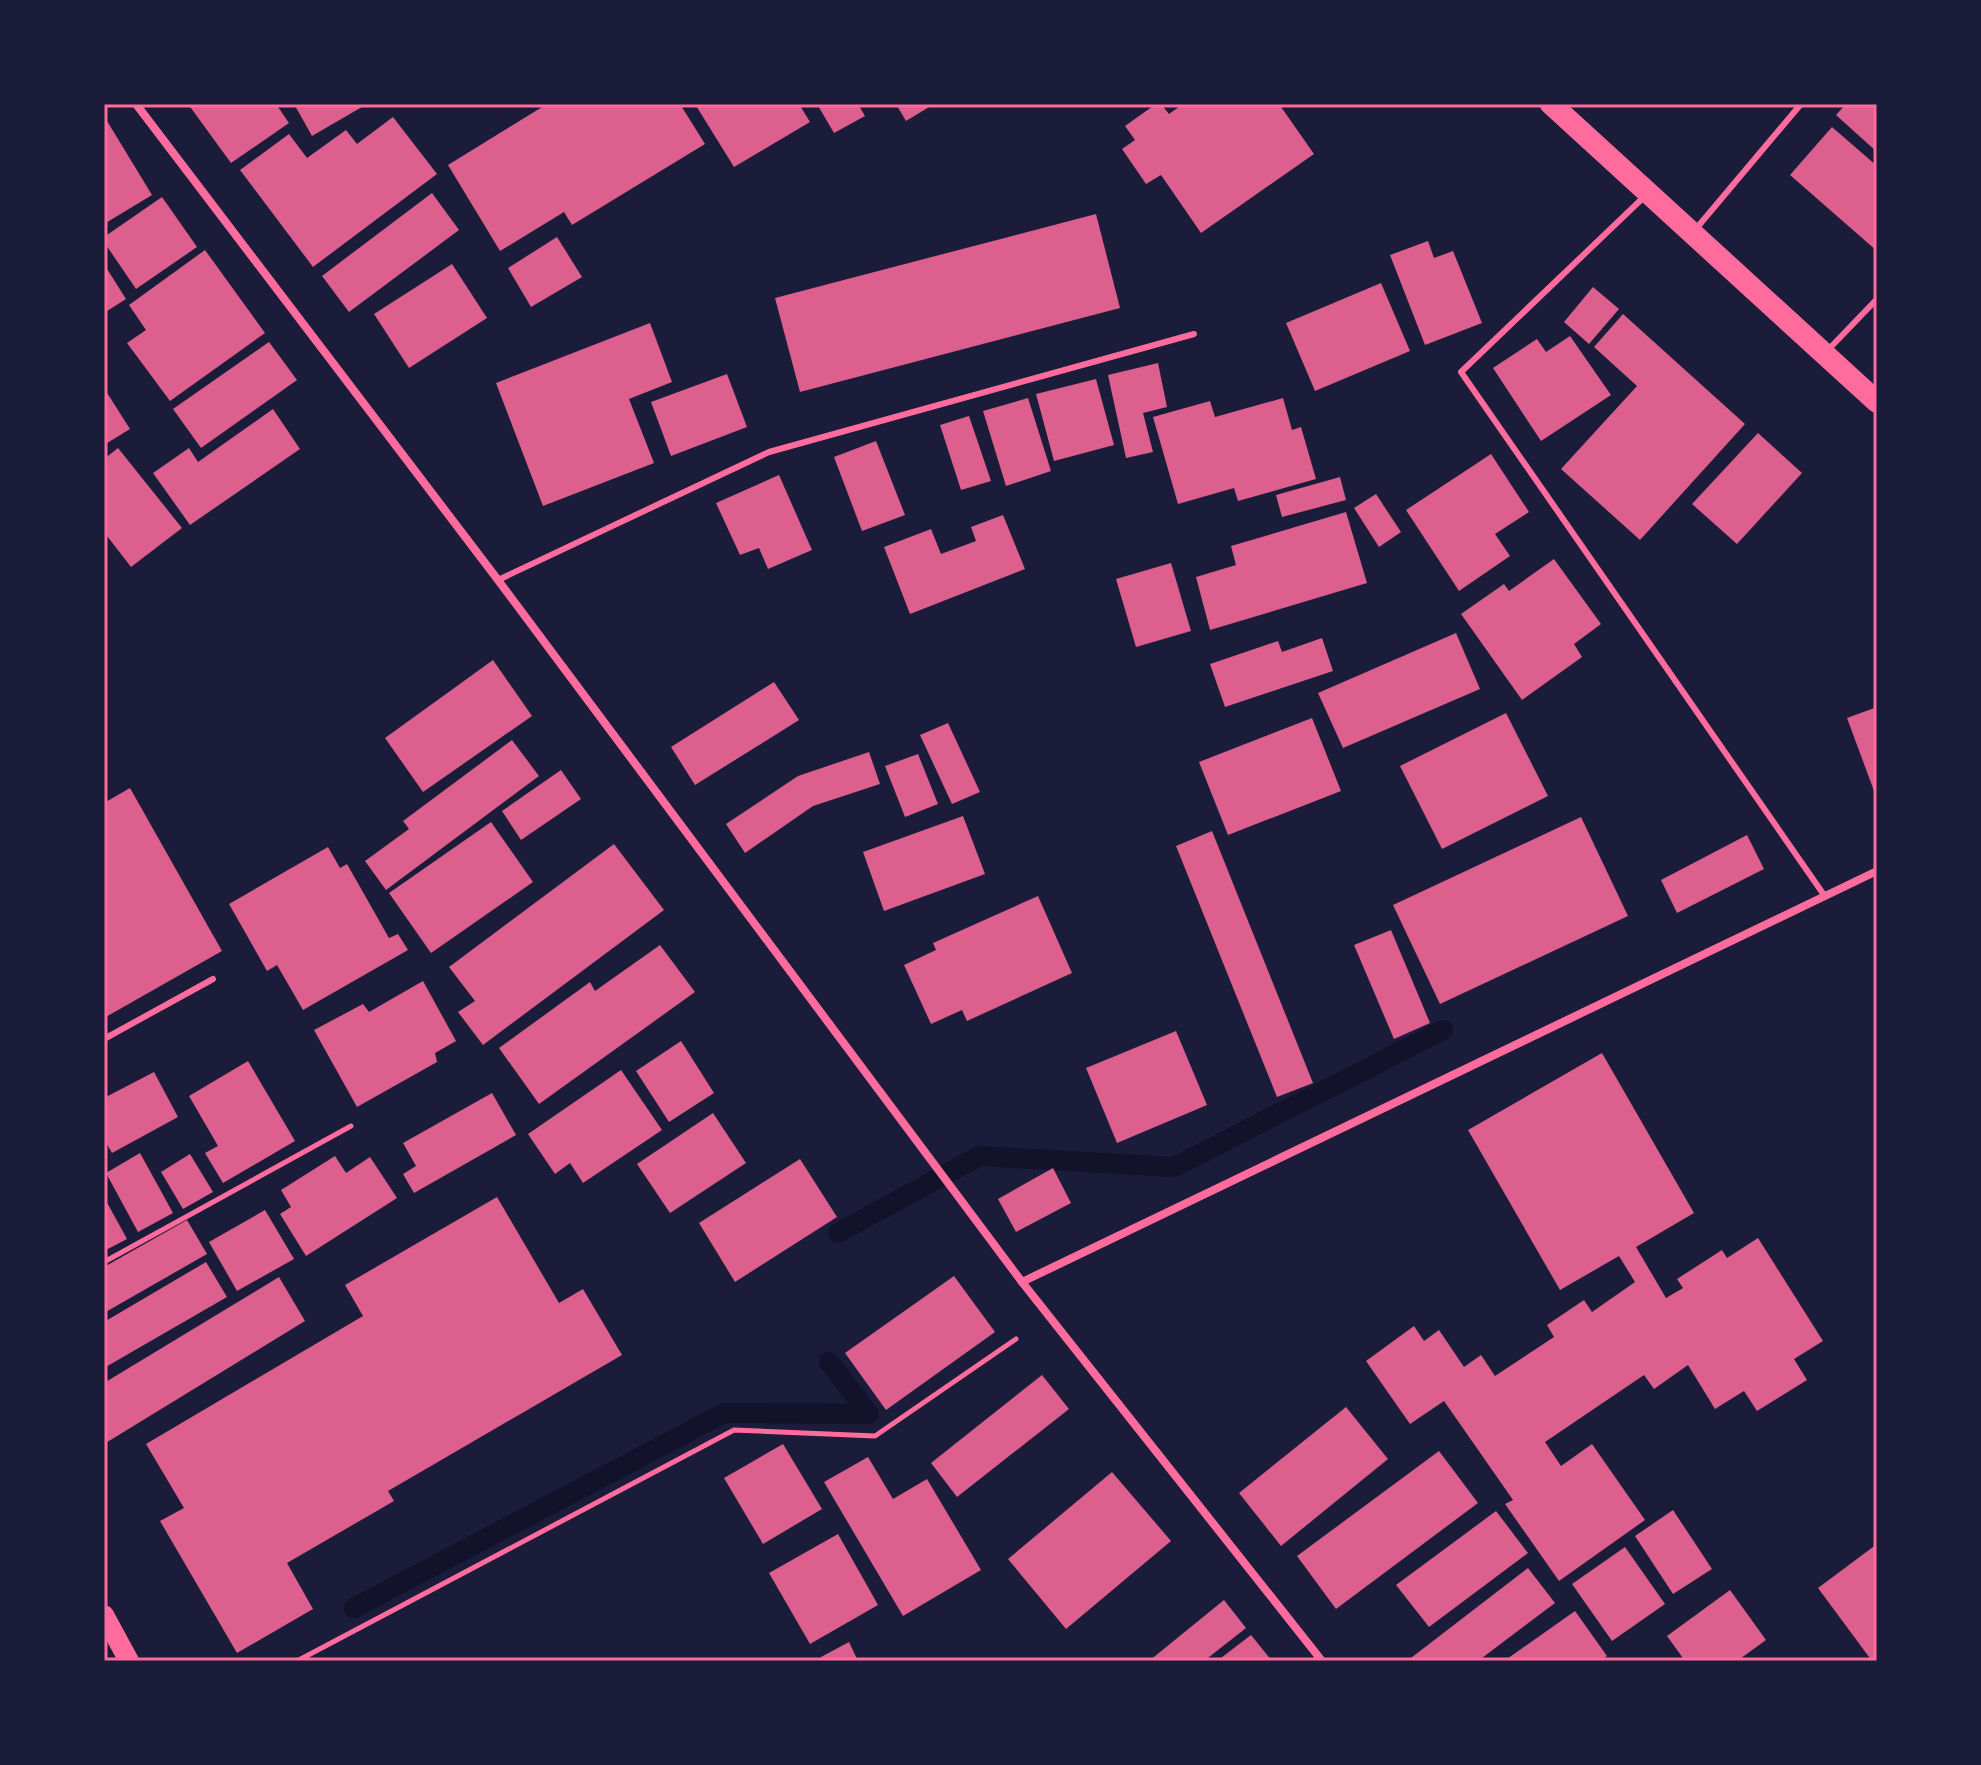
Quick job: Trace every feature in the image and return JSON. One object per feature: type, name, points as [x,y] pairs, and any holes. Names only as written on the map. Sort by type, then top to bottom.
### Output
[{"type":"highway","points":[[1551,104],[1877,402]]},
{"type":"main road","points":[[104,1615],[129,1661]]},
{"type":"street","points":[[136,104],[498,580],[1022,1282],[1322,1661]]},
{"type":"street","points":[[1022,1282],[1877,871]]},
{"type":"lane","points":[[1693,233],[1801,104]]},
{"type":"lane","points":[[1648,193],[1461,372],[1824,895]]},
{"type":"lane","points":[[1824,353],[1877,299]]},
{"type":"lane","points":[[498,580],[769,452],[1194,334]]},
{"type":"lane","points":[[104,1039],[213,979]]},
{"type":"path","points":[[104,1262],[351,1126]]},
{"type":"path","points":[[297,1661],[734,1430],[875,1436],[1049,1317]]},
{"type":"building","points":[[188,104],[276,104],[289,123],[231,163]]},
{"type":"building","points":[[294,104],[367,104],[312,136]]},
{"type":"building","points":[[547,104],[680,104],[705,144],[572,225],[564,212],[500,251],[448,165]]},
{"type":"building","points":[[695,104],[799,104],[810,122],[734,167]]},
{"type":"building","points":[[817,104],[858,104],[865,116],[834,133]]},
{"type":"building","points":[[896,104],[934,104],[906,121]]},
{"type":"building","points":[[1156,104],[1161,104],[1169,114],[1183,104],[1279,104],[1314,154],[1201,233],[1161,175],[1146,184],[1122,149],[1135,140],[1125,126]]},
{"type":"building","points":[[1846,104],[1877,104],[1877,152],[1836,115]]},
{"type":"building","points":[[104,116],[152,195],[104,224]]},
{"type":"building","points":[[393,117],[437,174],[313,267],[240,170],[289,134],[307,158],[346,130],[357,144]]},
{"type":"building","points":[[1832,127],[1877,166],[1877,251],[1790,175]]},
{"type":"building","points":[[432,193],[459,230],[349,312],[322,276]]},
{"type":"building","points":[[162,197],[197,247],[136,289],[104,242],[104,237]]},
{"type":"building","points":[[1096,214],[1120,308],[800,392],[775,298]]},
{"type":"building","points":[[557,237],[582,277],[531,307],[508,268]]},
{"type":"building","points":[[1428,241],[1434,258],[1453,251],[1482,323],[1425,345],[1390,255]]},
{"type":"building","points":[[205,250],[265,333],[170,401],[127,343],[146,330],[129,305]]},
{"type":"building","points":[[104,264],[126,299],[104,313]]},
{"type":"building","points":[[452,264],[487,318],[409,368],[374,314]]},
{"type":"building","points":[[1381,283],[1410,351],[1315,391],[1286,323]]},
{"type":"building","points":[[1593,287],[1619,309],[1589,344],[1564,322]]},
{"type":"building","points":[[1623,314],[1745,424],[1640,540],[1561,469],[1637,386],[1594,347]]},
{"type":"building","points":[[650,323],[672,382],[629,399],[654,463],[543,506],[496,383]]},
{"type":"building","points":[[1570,336],[1611,395],[1541,441],[1493,368],[1537,339],[1546,352]]},
{"type":"building","points":[[269,342],[297,380],[201,448],[173,409]]},
{"type":"building","points":[[1158,363],[1167,407],[1143,413],[1153,452],[1126,458],[1108,375]]},
{"type":"building","points":[[727,374],[747,427],[671,456],[651,402]]},
{"type":"building","points":[[1096,379],[1114,445],[1054,461],[1036,394]]},
{"type":"building","points":[[104,388],[130,429],[104,445]]},
{"type":"building","points":[[1028,398],[1051,471],[1006,486],[983,411]]},
{"type":"building","points":[[1283,398],[1292,430],[1301,427],[1316,479],[1238,501],[1234,488],[1178,504],[1153,417],[1210,401],[1215,417]]},
{"type":"building","points":[[273,409],[300,449],[190,525],[153,473],[189,448],[198,462]]},
{"type":"building","points":[[969,416],[991,481],[961,490],[940,425]]},
{"type":"building","points":[[1758,433],[1802,473],[1737,544],[1692,504]]},
{"type":"building","points":[[876,441],[905,515],[862,531],[834,457]]},
{"type":"building","points":[[118,448],[182,528],[131,567],[104,532],[104,459]]},
{"type":"building","points":[[1491,454],[1529,512],[1495,534],[1510,556],[1459,591],[1406,510]]},
{"type":"building","points":[[779,475],[812,550],[768,569],[759,548],[740,555],[716,503]]},
{"type":"building","points":[[1340,477],[1346,500],[1282,517],[1276,495]]},
{"type":"building","points":[[1376,494],[1401,532],[1379,547],[1354,508]]},
{"type":"building","points":[[1346,512],[1367,583],[1210,630],[1196,577],[1236,565],[1231,546]]},
{"type":"building","points":[[1003,515],[1025,569],[910,614],[884,547],[931,529],[941,554],[976,541],[971,527]]},
{"type":"building","points":[[1554,559],[1601,624],[1574,644],[1582,657],[1522,700],[1461,614],[1504,584],[1509,591]]},
{"type":"building","points":[[1171,563],[1191,631],[1136,647],[1116,579]]},
{"type":"building","points":[[1456,633],[1480,689],[1343,748],[1318,693]]},
{"type":"building","points":[[1322,638],[1333,671],[1225,707],[1210,664],[1278,641],[1282,652]]},
{"type":"building","points":[[493,660],[532,716],[423,792],[385,738]]},
{"type":"building","points":[[774,682],[799,720],[695,785],[671,747]]},
{"type":"building","points":[[1877,707],[1877,799],[1847,718]]},
{"type":"building","points":[[1506,713],[1548,796],[1442,849],[1400,766]]},
{"type":"building","points":[[1312,718],[1341,791],[1228,835],[1199,762]]},
{"type":"building","points":[[948,723],[980,792],[952,804],[920,735]]},
{"type":"building","points":[[512,740],[539,776],[386,890],[365,861],[409,829],[403,821]]},
{"type":"building","points":[[869,752],[880,784],[813,806],[745,853],[726,824],[798,776]]},
{"type":"building","points":[[918,754],[938,804],[905,817],[885,766]]},
{"type":"building","points":[[561,770],[581,799],[521,840],[502,811]]},
{"type":"building","points":[[130,788],[222,951],[104,1018],[104,803]]},
{"type":"building","points":[[963,816],[985,874],[884,911],[863,852]]},
{"type":"building","points":[[1581,817],[1628,916],[1440,1004],[1393,905]]},
{"type":"building","points":[[491,822],[533,882],[431,953],[389,893]]},
{"type":"building","points":[[1212,831],[1313,1083],[1277,1097],[1176,846]]},
{"type":"building","points":[[1747,835],[1764,869],[1677,913],[1661,880]]},
{"type":"building","points":[[614,844],[664,910],[483,1045],[458,1012],[475,1001],[449,967]]},
{"type":"building","points":[[328,847],[340,868],[347,864],[389,938],[398,934],[408,950],[303,1010],[277,965],[267,971],[229,904]]},
{"type":"building","points":[[1038,896],[1072,973],[967,1021],[962,1010],[931,1024],[904,965],[936,950],[933,943]]},
{"type":"building","points":[[1391,930],[1430,1023],[1394,1039],[1354,945]]},
{"type":"building","points":[[660,945],[695,992],[539,1104],[499,1048],[590,982],[595,991]]},
{"type":"building","points":[[423,981],[456,1041],[435,1053],[437,1062],[357,1107],[314,1030],[363,1004],[369,1012]]},
{"type":"building","points":[[1176,1031],[1207,1105],[1117,1143],[1086,1068]]},
{"type":"building","points":[[681,1041],[714,1093],[669,1122],[636,1071]]},
{"type":"building","points":[[1602,1053],[1694,1213],[1636,1247],[1666,1298],[1683,1288],[1677,1279],[1722,1250],[1727,1258],[1758,1238],[1823,1341],[1794,1359],[1807,1380],[1757,1411],[1744,1391],[1715,1409],[1688,1365],[1654,1389],[1644,1375],[1545,1442],[1561,1466],[1592,1444],[1645,1520],[1559,1581],[1505,1504],[1513,1500],[1444,1401],[1410,1424],[1366,1361],[1414,1326],[1424,1341],[1439,1330],[1464,1367],[1481,1355],[1495,1376],[1554,1337],[1547,1325],[1584,1300],[1592,1312],[1635,1282],[1619,1256],[1560,1290],[1468,1130]]},
{"type":"building","points":[[248,1061],[295,1141],[223,1183],[205,1153],[218,1146],[189,1096]]},
{"type":"building","points":[[621,1070],[662,1130],[583,1183],[570,1163],[555,1174],[528,1134]]},
{"type":"building","points":[[154,1072],[178,1117],[112,1153],[104,1139],[104,1098]]},
{"type":"building","points":[[492,1093],[516,1135],[414,1193],[403,1174],[416,1166],[403,1143]]},
{"type":"building","points":[[713,1113],[746,1163],[670,1213],[637,1164]]},
{"type":"building","points":[[140,1153],[173,1213],[138,1232],[106,1173]]},
{"type":"building","points":[[190,1154],[213,1192],[183,1209],[161,1172]]},
{"type":"building","points":[[335,1156],[346,1173],[370,1157],[397,1198],[306,1256],[280,1214],[291,1207],[281,1190]]},
{"type":"building","points":[[800,1159],[837,1217],[735,1282],[699,1223]]},
{"type":"building","points":[[1053,1168],[1071,1203],[1016,1232],[998,1199]]},
{"type":"building","points":[[104,1197],[127,1239],[104,1251]]},
{"type":"building","points":[[497,1197],[559,1303],[583,1289],[622,1355],[388,1491],[394,1501],[287,1563],[313,1609],[237,1653],[160,1521],[184,1508],[146,1444],[363,1316],[345,1285]]},
{"type":"building","points":[[265,1210],[294,1259],[237,1291],[209,1242]]},
{"type":"building","points":[[187,1220],[207,1254],[104,1313],[104,1267]]},
{"type":"building","points":[[206,1262],[227,1297],[104,1368],[104,1322]]},
{"type":"building","points":[[954,1276],[995,1332],[886,1410],[845,1353]]},
{"type":"building","points":[[279,1277],[305,1321],[104,1444],[104,1383]]},
{"type":"building","points":[[1042,1375],[1069,1409],[957,1497],[931,1463]]},
{"type":"building","points":[[1346,1407],[1388,1459],[1281,1546],[1239,1493]]},
{"type":"building","points":[[783,1444],[822,1509],[763,1544],[724,1478]]},
{"type":"building","points":[[1439,1451],[1478,1503],[1336,1609],[1297,1556]]},
{"type":"building","points":[[868,1457],[893,1499],[927,1479],[981,1570],[903,1616],[824,1482]]},
{"type":"building","points":[[1112,1472],[1171,1541],[1066,1629],[1008,1559]]},
{"type":"building","points":[[1673,1510],[1712,1569],[1673,1594],[1635,1536]]},
{"type":"building","points":[[1496,1511],[1528,1553],[1429,1627],[1396,1585]]},
{"type":"building","points":[[838,1534],[878,1605],[810,1644],[769,1573]]},
{"type":"building","points":[[1877,1544],[1877,1661],[1872,1661],[1818,1588]]},
{"type":"building","points":[[1625,1547],[1665,1604],[1612,1641],[1572,1584]]},
{"type":"building","points":[[1528,1568],[1555,1603],[1478,1661],[1407,1661]]},
{"type":"building","points":[[1730,1590],[1766,1640],[1737,1661],[1685,1661],[1667,1636]]},
{"type":"building","points":[[1224,1600],[1246,1628],[1204,1661],[1149,1661]]},
{"type":"building","points":[[1575,1611],[1607,1656],[1600,1661],[1504,1661]]},
{"type":"building","points":[[1251,1635],[1272,1661],[1217,1661]]},
{"type":"building","points":[[849,1642],[858,1661],[823,1661],[821,1657]]},
{"type":"waterway","points":[[838,1233],[979,1156],[1174,1167],[1443,1030]]},
{"type":"waterway","points":[[354,1608],[724,1413],[869,1414],[829,1362]]}]
